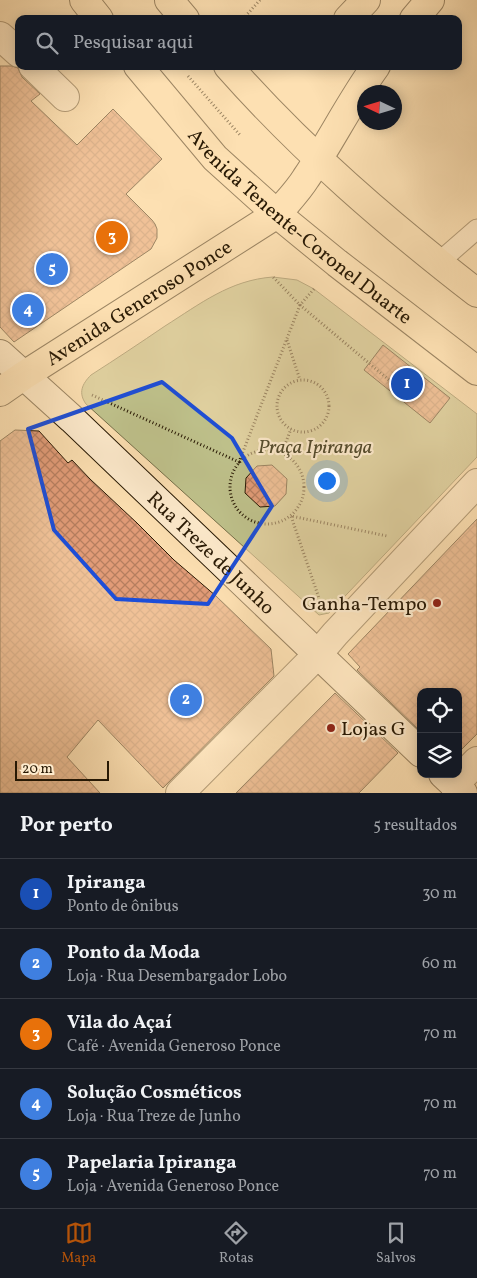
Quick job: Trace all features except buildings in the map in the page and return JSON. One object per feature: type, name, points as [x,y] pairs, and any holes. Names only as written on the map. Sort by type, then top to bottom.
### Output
[{"type":"main road","points":[[84,0],[96,15]]},
{"type":"main road","points":[[169,0],[182,15]]},
{"type":"main road","points":[[352,15],[366,0]]},
{"type":"main road","points":[[417,15],[430,0]]},
{"type":"main road","name":"Avenida Tenente-Coronel Duarte","points":[[141,70],[215,158],[276,214],[477,371]]},
{"type":"main road","points":[[231,70],[254,96],[318,159],[379,214],[477,293]]},
{"type":"main road","name":"Avenida Generoso Ponce","points":[[0,392],[276,214],[306,179],[345,112],[373,70]]},
{"type":"street","points":[[0,36],[15,49]]},
{"type":"street","points":[[36,70],[64,96]]},
{"type":"street","name":"Rua Treze de Junho","points":[[0,354],[72,419],[417,748]]},
{"type":"street","points":[[180,793],[318,654],[477,482]]},
{"type":"street","points":[[454,784],[477,761]]},
{"type":"lane","points":[[438,263],[477,229]]},
{"type":"path","points":[[247,15],[260,0]]},
{"type":"path","points":[[188,76],[240,135]]},
{"type":"path","points":[[273,277],[300,305],[409,397],[422,381]]},
{"type":"path","points":[[239,462],[248,454],[258,450],[270,449],[282,452],[292,458],[300,468],[304,480],[304,493],[300,506],[291,516],[280,522],[267,524],[254,522],[244,516],[235,506],[230,495],[230,484],[233,472],[239,462],[300,305],[314,289]]},
{"type":"path","points":[[287,338],[300,380]]},
{"type":"path","points":[[300,380],[309,380],[324,389],[330,405],[325,420],[312,431],[303,432],[291,429],[282,421],[278,413],[279,395],[292,382],[300,380]]},
{"type":"path","points":[[90,394],[239,462]]},
{"type":"path","points":[[282,452],[291,429]]},
{"type":"path","points":[[291,516],[389,536]]},
{"type":"path","points":[[291,516],[324,614]]},
{"type":"highlighted area","points":[[162,382],[232,438],[272,506],[208,604],[116,599],[54,530],[28,429]]},
{"type":"green space","name":"Praça Ipiranga","points":[[273,277],[297,280],[314,289],[477,414],[477,457],[329,613],[319,615],[86,404],[82,396],[83,385],[91,375],[191,309],[229,288],[257,279]]},
{"type":"place","name":"Vila do Açaí","points":[[112,237]]},
{"type":"place","name":"Papelaria Ipiranga","points":[[52,269]]},
{"type":"place","name":"Solução Cosméticos","points":[[28,310]]},
{"type":"place","name":"Ipiranga","points":[[407,384]]},
{"type":"place","name":"Ganha-Tempo","points":[[437,603]]},
{"type":"place","name":"Ponto da Moda","points":[[186,700]]},
{"type":"place","name":"Lojas G","points":[[331,728]]}]
